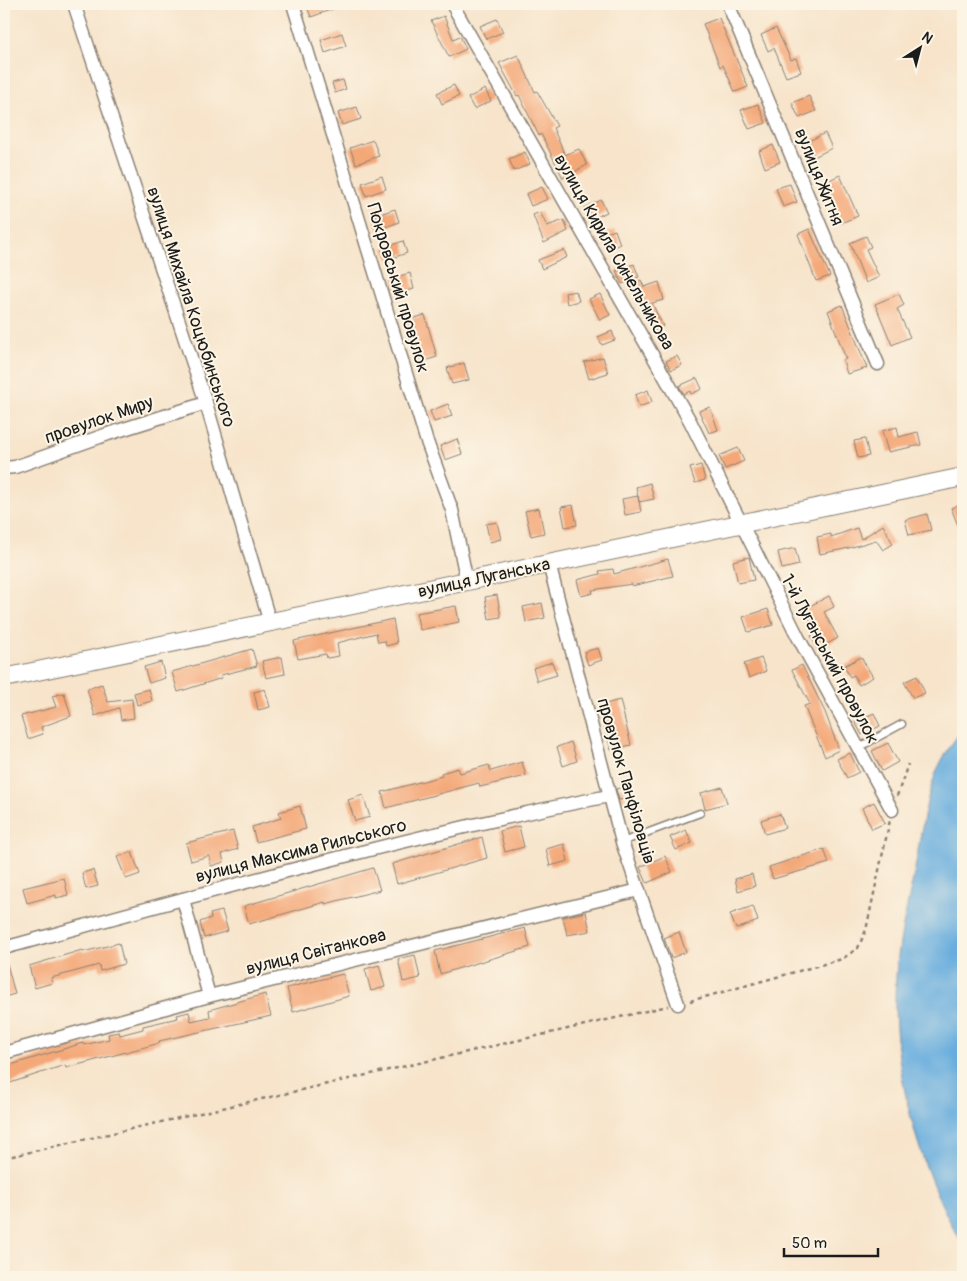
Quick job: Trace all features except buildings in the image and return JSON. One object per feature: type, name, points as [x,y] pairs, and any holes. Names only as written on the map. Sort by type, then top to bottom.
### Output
[{"type":"main road","name":"вулиця Луганська","points":[[4,678],[467,582],[739,522],[963,477]]},
{"type":"street","name":"вулиця Михайла Коцюбинського","points":[[74,4],[206,403],[270,623]]},
{"type":"street","name":"Покровський провулок","points":[[293,4],[426,439],[452,510],[467,582]]},
{"type":"street","name":"вулиця Кирила Синельникова","points":[[452,4],[690,421],[739,522]]},
{"type":"street","name":"вулиця Житня","points":[[728,4],[878,364]]},
{"type":"street","name":"провулок Миру","points":[[4,468],[16,467],[108,434],[206,403]]},
{"type":"street","name":"1-й Луганський провулок","points":[[739,522],[857,749],[892,810]]},
{"type":"street","name":"провулок Панфіловців","points":[[549,564],[622,842],[678,1004]]},
{"type":"street","name":"вулиця Максима Рильського","points":[[4,948],[183,899],[505,817],[609,796]]},
{"type":"street","name":"вулиця Світанкова","points":[[4,1053],[209,996],[639,890]]},
{"type":"street","points":[[183,899],[209,996]]},
{"type":"lane","points":[[857,749],[902,724]]},
{"type":"lane","points":[[622,842],[700,813]]},
{"type":"path","points":[[4,1158],[678,1004],[828,964],[852,953],[861,942],[866,930],[892,810],[908,764]]},
{"type":"water","points":[[963,728],[963,1244],[947,1216],[933,1185],[910,1115],[897,1044],[895,1009],[899,950],[929,795],[941,761]]}]
